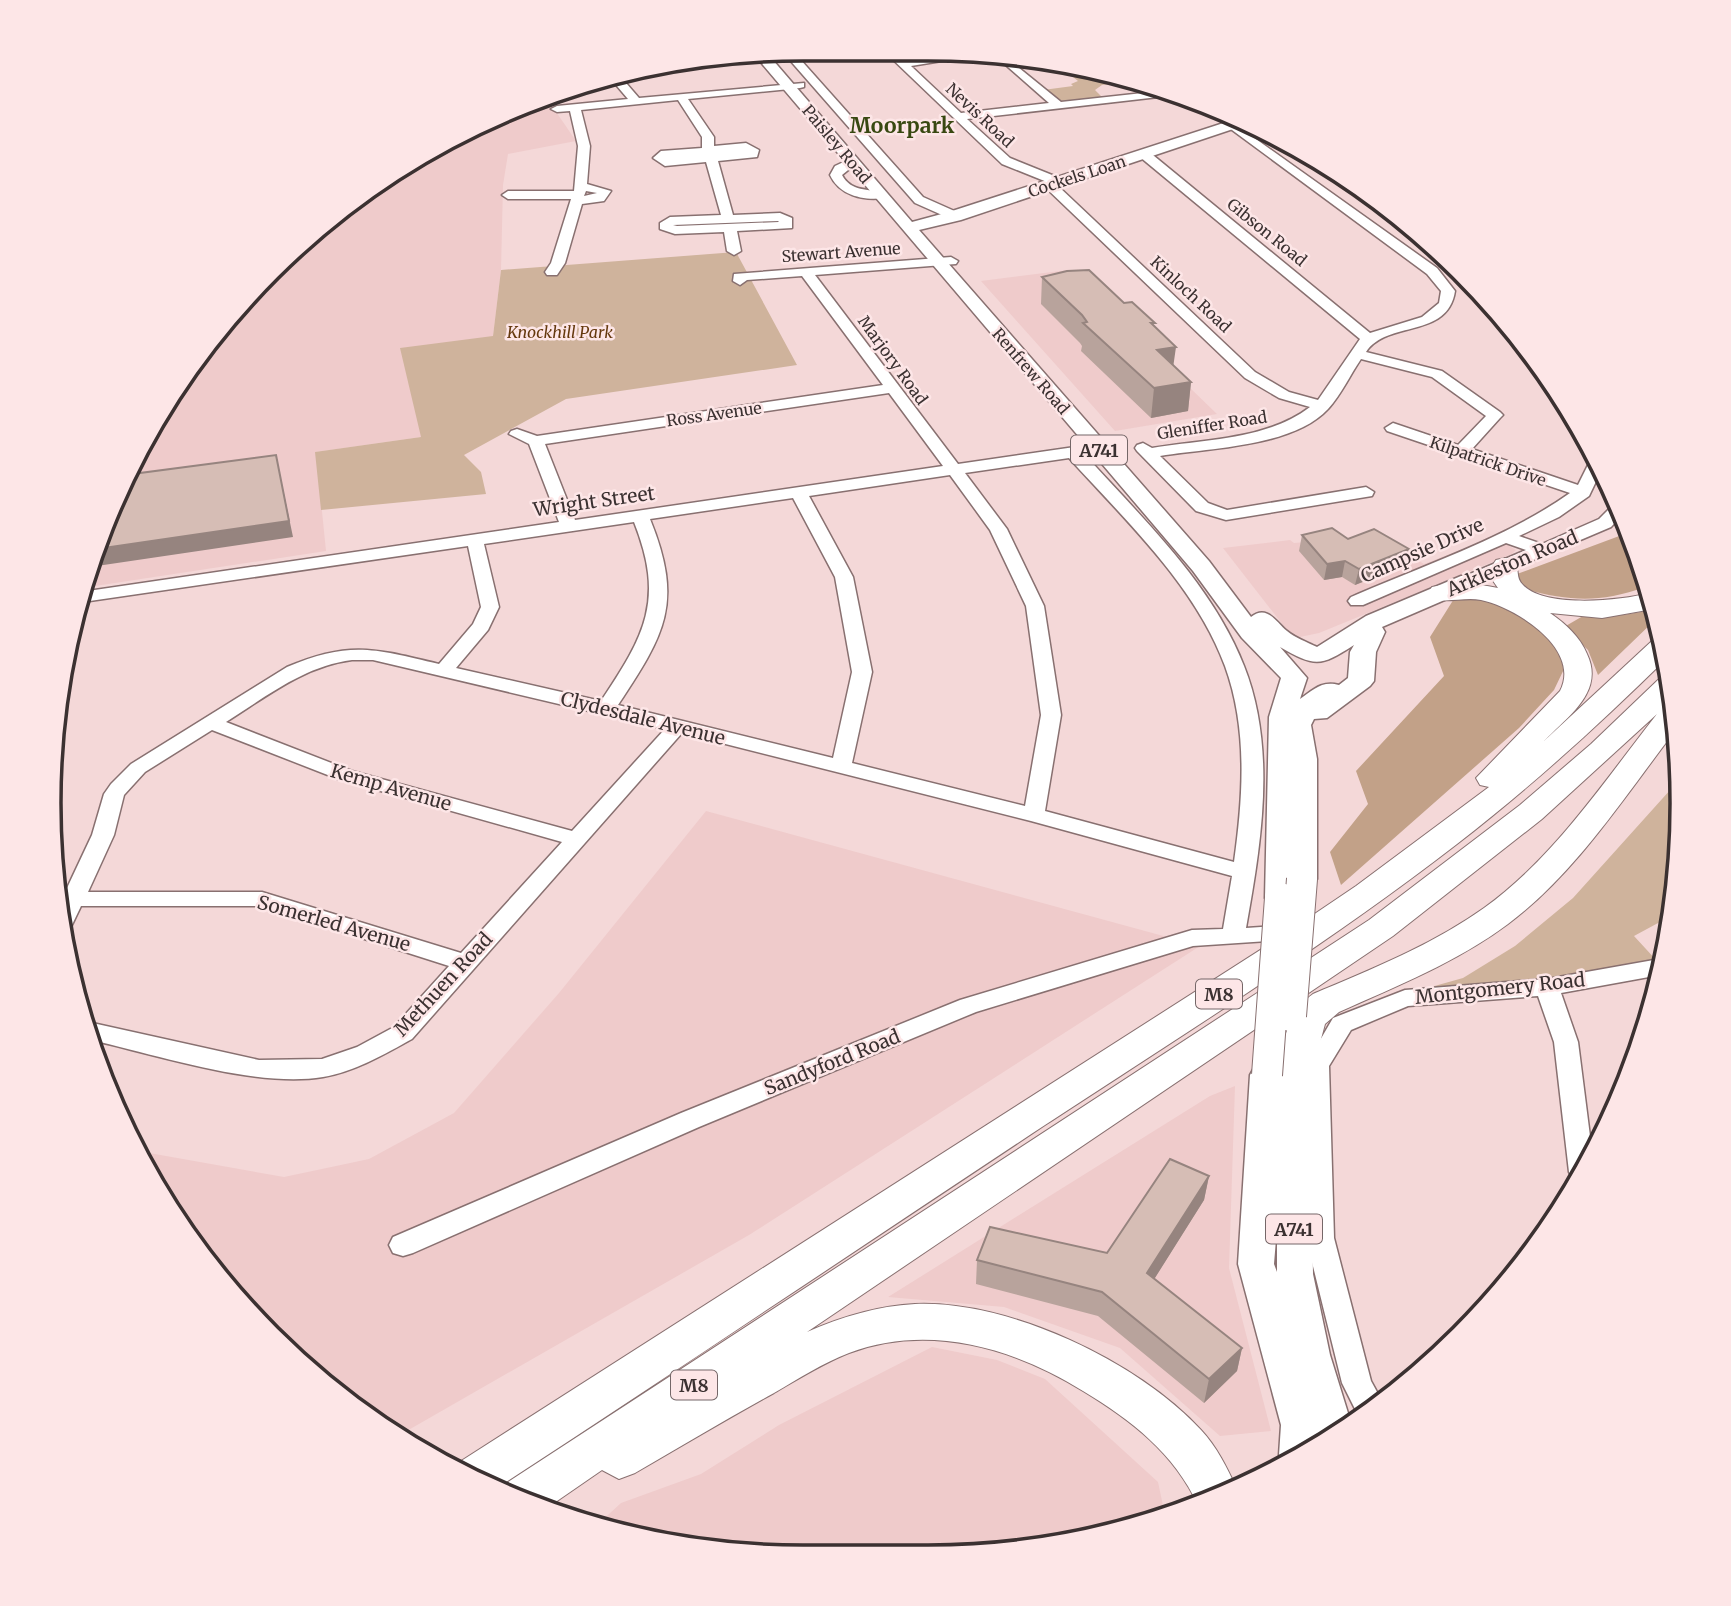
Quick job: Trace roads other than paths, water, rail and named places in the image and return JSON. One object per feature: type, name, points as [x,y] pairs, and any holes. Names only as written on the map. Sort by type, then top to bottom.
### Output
[{"type":"highway","points":[[1505,566],[1504,578],[1514,592]]},
{"type":"highway","points":[[1469,581],[1514,592],[1545,604],[1579,609],[1629,607],[1642,604]]},
{"type":"highway","points":[[1366,897],[1517,753],[1558,710],[1579,681],[1577,663],[1569,646],[1555,630],[1533,613],[1512,602],[1480,592],[1442,593]]},
{"type":"highway","name":"M8","points":[[483,1472],[1366,897],[1537,765],[1612,698],[1654,655]]},
{"type":"highway","name":"M8","points":[[530,1492],[1381,928],[1452,877],[1536,808],[1634,721],[1661,693]]},
{"type":"highway","points":[[1280,1072],[1315,1010],[1447,948],[1482,926],[1525,892],[1587,824],[1665,724]]},
{"type":"highway","points":[[549,1499],[825,1344],[880,1326],[934,1321],[963,1324],[1021,1338],[1093,1374],[1152,1413],[1185,1441],[1209,1474],[1214,1487]]},
{"type":"main road","name":"Paisley Road","points":[[769,62],[794,85],[914,228]]},
{"type":"main road","name":"Paisley Road","points":[[779,62],[852,162],[880,195],[914,228]]},
{"type":"main road","name":"Cockels Loan","points":[[914,228],[1229,126]]},
{"type":"main road","name":"Renfrew Road","points":[[914,228],[1106,447],[1251,633],[1292,675]]},
{"type":"main road","name":"Renfrew Road","points":[[1106,447],[1208,550],[1269,629],[1317,656],[1337,661],[1349,670]]},
{"type":"main road","name":"Arkleston Road","points":[[1292,675],[1295,660],[1317,656],[1375,621],[1469,581]]},
{"type":"main road","name":"Arkleston Road","points":[[1329,690],[1348,683],[1349,670],[1357,646],[1397,611]]},
{"type":"main road","name":"A741","points":[[1300,1445],[1301,1425],[1256,1264],[1280,1072],[1291,1016],[1291,888],[1303,759],[1315,716],[1328,703],[1353,690],[1361,681],[1363,652],[1373,632]]},
{"type":"main road","points":[[1292,675],[1309,687],[1329,690]]},
{"type":"main road","name":"A741","points":[[1292,675],[1282,717],[1282,811],[1291,888],[1277,933],[1280,1072],[1295,1274],[1311,1356],[1332,1425]]},
{"type":"main road","name":"A741","points":[[1303,759],[1298,725],[1307,707],[1329,690]]},
{"type":"street","name":"Paisley Road","points":[[796,61],[919,200],[955,216]]},
{"type":"street","name":"Nevis Road","points":[[899,61],[1006,161],[1054,184]]},
{"type":"street","points":[[902,64],[923,61]]},
{"type":"street","points":[[1011,67],[1058,105]]},
{"type":"street","points":[[622,85],[636,101]]},
{"type":"street","points":[[556,109],[794,85]]},
{"type":"street","points":[[960,116],[1148,96]]},
{"type":"street","points":[[681,97],[708,137],[709,155],[720,182],[734,251]]},
{"type":"street","points":[[552,272],[558,263],[579,194],[584,146],[575,108]]},
{"type":"street","points":[[1262,141],[1432,271],[1448,291],[1446,304],[1427,320],[1368,338]]},
{"type":"street","name":"Gibson Road","points":[[1144,154],[1368,338]]},
{"type":"street","points":[[852,162],[839,169],[837,179],[853,191],[880,195]]},
{"type":"street","name":"Kinloch Road","points":[[1054,184],[1251,374],[1284,395],[1322,406]]},
{"type":"street","points":[[508,195],[579,194]]},
{"type":"street","name":"Stewart Avenue","points":[[740,281],[739,277],[944,261]]},
{"type":"street","name":"Marjory Road","points":[[806,272],[998,529],[1035,606],[1051,715],[1034,815]]},
{"type":"street","name":"Gleniffer Road","points":[[1366,492],[1226,515],[1202,507],[1145,451],[1276,433],[1302,421],[1322,406],[1368,338]]},
{"type":"street","points":[[1356,354],[1437,374],[1495,415],[1460,452]]},
{"type":"street","name":"Ross Avenue","points":[[537,441],[892,388]]},
{"type":"street","name":"Kilpatrick Drive","points":[[1393,428],[1583,492]]},
{"type":"street","points":[[517,434],[537,441],[569,526]]},
{"type":"street","name":"Wright Street","points":[[92,596],[1106,447]]},
{"type":"street","points":[[1073,452],[1198,598],[1224,643],[1242,689],[1251,746],[1250,809],[1245,872],[1233,935]]},
{"type":"street","name":"Campsie Drive","points":[[1511,533],[1553,513],[1583,492],[1592,473]]},
{"type":"street","points":[[798,492],[844,577],[862,672],[841,768]]},
{"type":"street","points":[[606,708],[638,659],[653,628],[660,599],[659,572],[640,516]]},
{"type":"street","name":"Arkleston Road","points":[[1469,581],[1605,523],[1612,516]]},
{"type":"street","name":"Campsie Drive","points":[[1357,601],[1505,537],[1543,550]]},
{"type":"street","points":[[443,671],[481,626],[490,607],[475,540]]},
{"type":"street","name":"Clydesdale Avenue","points":[[74,899],[103,835],[114,794],[138,768],[294,671],[320,660],[350,653],[373,654],[606,708],[1034,815],[1245,872]]},
{"type":"street","name":"Kemp Avenue","points":[[211,723],[345,775],[575,839]]},
{"type":"street","name":"Methuen Road","points":[[99,1033],[259,1069],[323,1068],[366,1053],[403,1033],[677,727]]},
{"type":"street","points":[[1250,809],[1282,811]]},
{"type":"street","points":[[69,909],[74,899]]},
{"type":"street","name":"Somerled Avenue","points":[[74,899],[262,899],[465,963]]},
{"type":"street","name":"Sandyford Road","points":[[403,1245],[690,1120],[968,1006],[1192,938],[1277,933]]},
{"type":"street","name":"Montgomery Road","points":[[1366,1401],[1357,1383],[1320,1238],[1317,1066],[1342,1024],[1405,998],[1547,987],[1650,968]]},
{"type":"street","points":[[1547,987],[1566,1042],[1580,1155]]},
{"type":"district","name":"Moorpark","points":[[902,125]]},
{"type":"park label","name":"Knockhill Park","points":[[560,332]]}]
